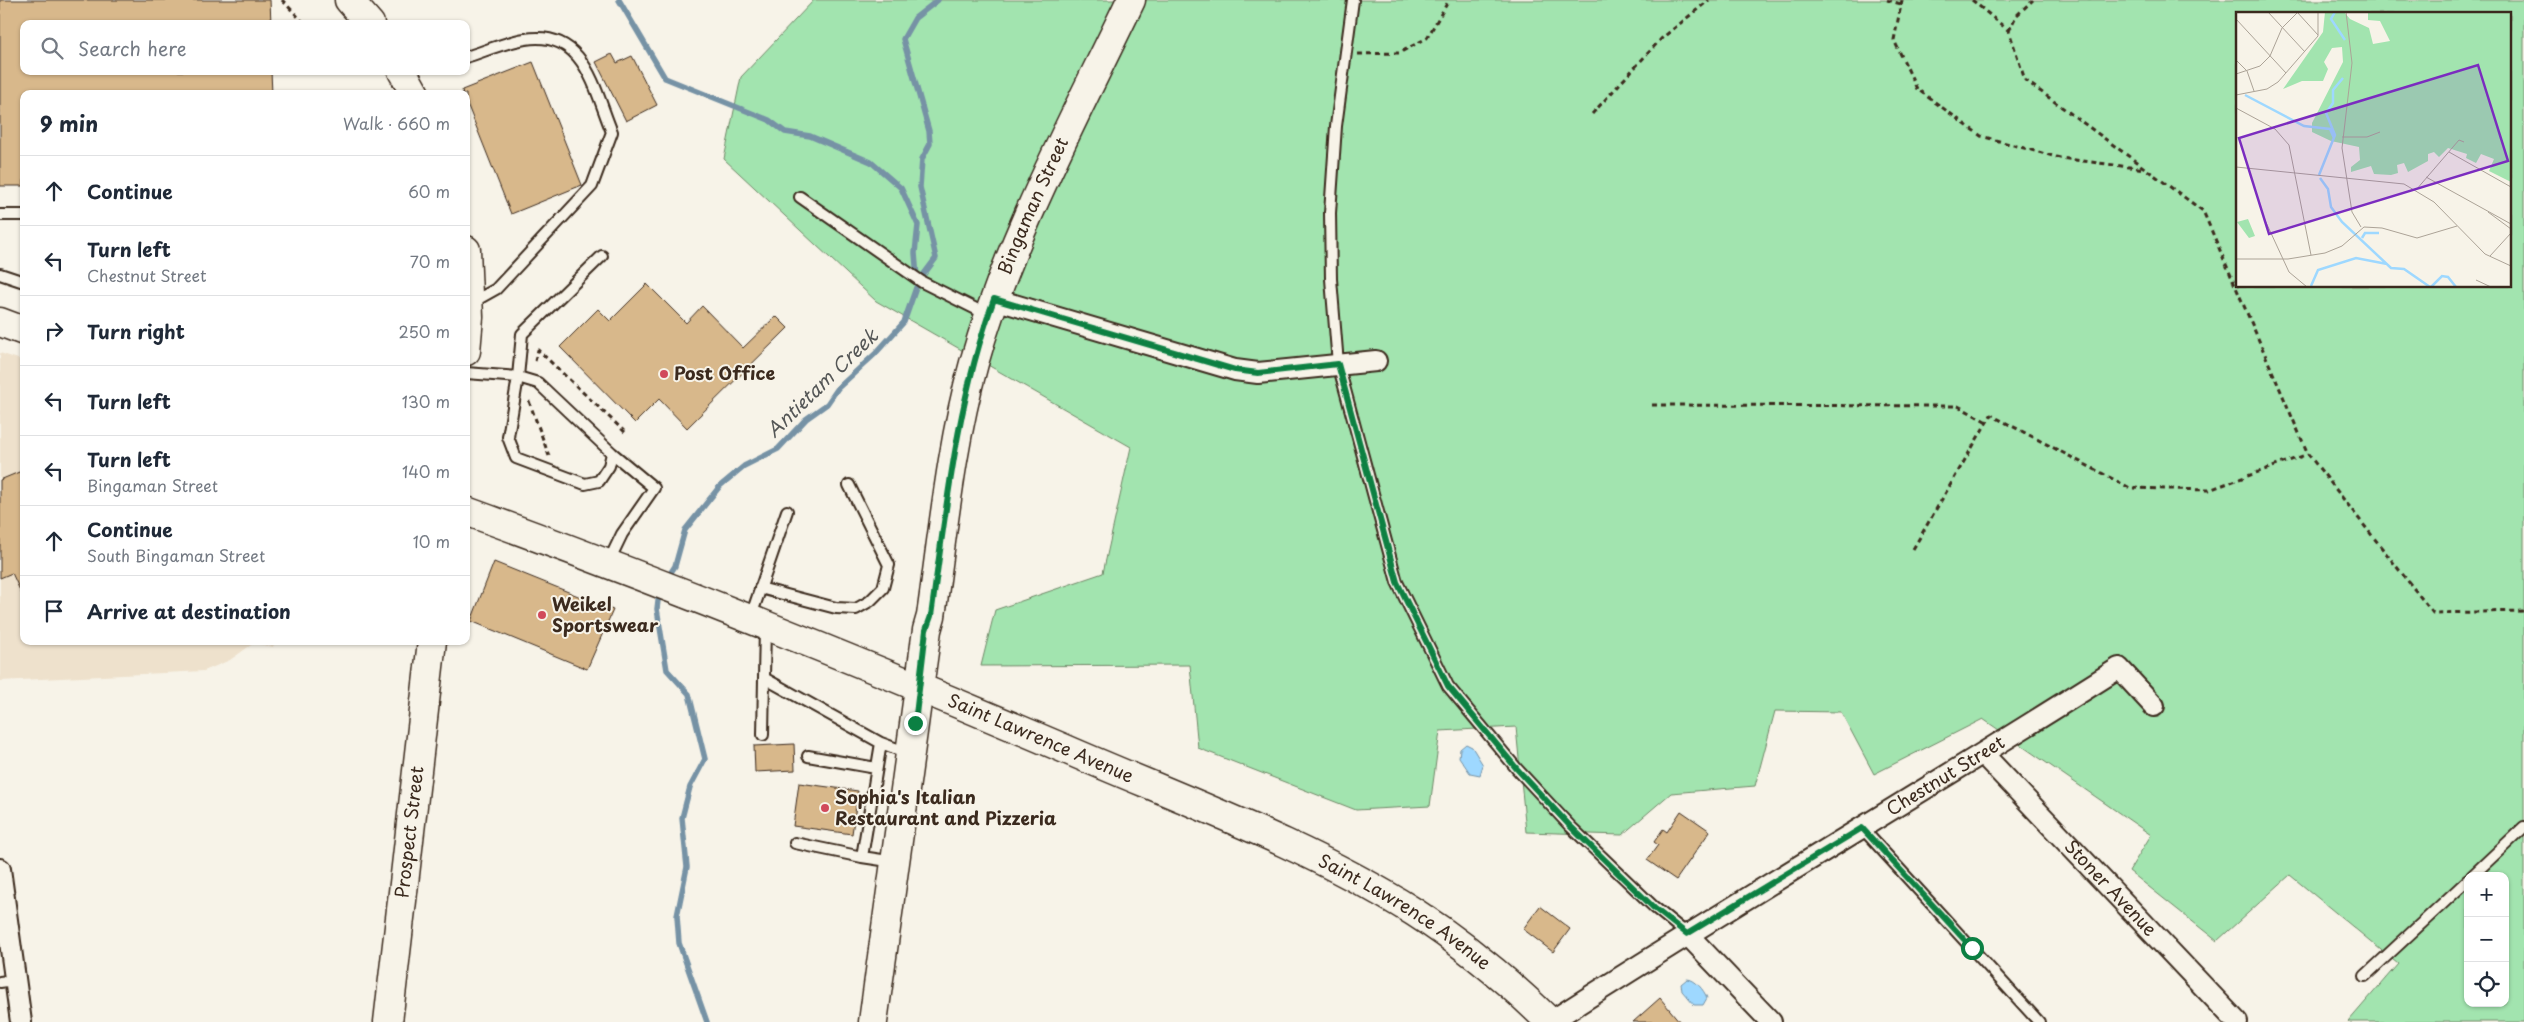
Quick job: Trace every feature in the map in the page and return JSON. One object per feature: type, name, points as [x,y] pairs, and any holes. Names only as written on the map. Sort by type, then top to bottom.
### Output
[{"type":"street","points":[[350,0],[367,20]]},
{"type":"street","name":"Bingaman Street","points":[[873,1022],[920,689],[926,630],[931,616],[953,461],[964,403],[991,308],[1038,192],[1131,0]]},
{"type":"street","points":[[991,308],[1235,370],[1258,373],[1376,361]]},
{"type":"street","points":[[0,322],[20,330]]},
{"type":"street","name":"Saint Lawrence Avenue","points":[[470,512],[608,563],[920,689],[1278,841],[1346,872],[1449,936],[1510,983],[1550,1022]]},
{"type":"street","name":"Prospect Street","points":[[388,1022],[432,645]]},
{"type":"street","name":"Chestnut Street","points":[[1550,1022],[1687,934],[1983,754],[2119,668],[2154,706]]},
{"type":"street","name":"Stoner Avenue","points":[[1983,754],[2238,1022]]},
{"type":"street","points":[[0,869],[8,981],[21,1022]]},
{"type":"street","points":[[1687,934],[1771,1022]]},
{"type":"lane","points":[[1353,0],[1336,126],[1330,213],[1331,279],[1338,364],[1397,582],[1448,686],[1517,769],[1570,826],[1654,908],[1687,934]]},
{"type":"lane","points":[[470,56],[526,38],[561,41],[582,58],[612,132],[592,186],[496,289],[470,303]]},
{"type":"lane","points":[[800,197],[906,272],[991,308]]},
{"type":"lane","points":[[0,214],[20,215]]},
{"type":"lane","points":[[602,256],[522,334],[518,377],[508,437],[516,458],[585,484],[599,481],[609,466],[612,453]]},
{"type":"lane","points":[[0,274],[20,281]]},
{"type":"lane","points":[[12,278],[20,278]]},
{"type":"lane","points":[[470,373],[518,377],[538,383],[612,453],[654,488],[622,534],[608,563]]},
{"type":"lane","points":[[760,588],[836,608],[856,609],[870,601],[883,588],[890,565],[849,485]]},
{"type":"lane","points":[[763,735],[764,678],[757,623],[760,588],[787,511]]},
{"type":"lane","points":[[764,678],[881,743],[910,754]]},
{"type":"lane","points":[[862,857],[881,743]]},
{"type":"lane","points":[[808,756],[876,768]]},
{"type":"lane","points":[[2476,872],[2524,827]]},
{"type":"lane","points":[[1862,828],[2039,1022]]},
{"type":"lane","points":[[795,842],[862,857],[895,862]]},
{"type":"lane","points":[[2365,976],[2464,884]]},
{"type":"path","points":[[282,0],[301,20]]},
{"type":"path","points":[[1346,55],[1399,53],[1427,38],[1449,0]]},
{"type":"path","points":[[1592,114],[1660,39],[1709,0]]},
{"type":"path","points":[[1887,0],[1901,2],[1894,40],[1917,89],[1981,136],[2060,158],[2146,169]]},
{"type":"path","points":[[1972,0],[2009,31],[2025,80],[2203,211],[2236,287]]},
{"type":"path","points":[[2009,31],[2016,16],[2033,0]]},
{"type":"path","points":[[2236,288],[2308,454],[2433,613],[2524,611]]},
{"type":"path","points":[[1652,405],[1958,406],[1987,422]]},
{"type":"path","points":[[1913,549],[1991,415],[2130,488],[2209,490],[2308,454]]},
{"type":"shaded area","points":[[0,353],[20,360],[20,645],[251,645],[230,660],[204,671],[0,681]]},
{"type":"green space","points":[[814,0],[2524,0],[2524,1022],[2348,1022],[2398,964],[2290,875],[2217,941],[2129,871],[2151,835],[1983,719],[1874,774],[1841,712],[1775,711],[1755,786],[1671,793],[1622,835],[1526,832],[1516,727],[1440,731],[1430,806],[1356,810],[1198,748],[1190,665],[981,666],[995,610],[1103,573],[1131,447],[876,301],[724,159],[741,77]]},
{"type":"water","points":[[1466,744],[1472,747],[1483,765],[1480,775],[1470,773],[1459,757],[1460,749]]},
{"type":"water","points":[[1687,979],[1696,983],[1704,992],[1707,998],[1703,1005],[1694,1005],[1682,991],[1681,984]]},
{"type":"building","points":[[0,0],[270,0],[271,20],[20,20],[20,75],[271,75],[272,90],[20,90],[20,186],[0,186]]},
{"type":"building","points":[[612,54],[617,63],[632,56],[657,105],[626,121],[596,62]]},
{"type":"building","points":[[533,62],[582,185],[511,214],[470,111],[470,90],[462,90]]},
{"type":"building","name":"Post Office","points":[[647,284],[686,323],[702,306],[743,348],[776,316],[788,328],[687,428],[659,399],[635,423],[560,347],[598,309],[610,321]]},
{"type":"building","points":[[20,472],[20,590],[12,573],[0,578],[0,480]]},
{"type":"building","name":"Weikel Sportswear","points":[[494,562],[613,610],[587,669],[471,621]]},
{"type":"building","points":[[794,744],[795,770],[755,772],[754,746]]},
{"type":"building","name":"Sophia's Italian Restaurant and Pizzeria","points":[[799,783],[858,791],[852,834],[793,826]]},
{"type":"building","points":[[1681,811],[1710,831],[1676,880],[1647,860],[1658,845],[1654,842],[1663,829],[1667,832]]},
{"type":"building","points":[[1540,906],[1570,929],[1553,952],[1523,929]]},
{"type":"building","points":[[1660,998],[1680,1022],[1633,1022]]},
{"type":"waterway","points":[[619,0],[665,78],[769,120],[785,132],[810,136],[871,162],[901,188],[918,225],[915,253],[917,278]]},
{"type":"waterway","name":"Antietam Creek","points":[[666,580],[675,566],[685,530],[720,486],[744,466],[778,449],[806,419],[827,404],[838,388],[875,354],[904,322],[918,282],[936,258],[920,187],[922,159],[930,144],[929,131],[903,39],[915,18],[938,0]]},
{"type":"waterway","name":"Antietam Creek","points":[[659,592],[657,609],[667,670],[689,694],[705,759],[690,787],[682,818],[687,867],[677,916],[679,943],[707,1022]]},
{"type":"place","name":"Post Office","points":[[664,374]]},
{"type":"place","name":"Weikel Sportswear","points":[[542,615]]},
{"type":"place","name":"Sophia's Italian Restaurant and Pizzeria","points":[[825,808]]},
{"type":"route","points":[[915,723],[926,630],[931,616],[953,461],[974,363],[994,299],[1235,370],[1258,373],[1338,364],[1397,582],[1448,686],[1517,769],[1570,826],[1654,908],[1687,934],[1862,828],[1972,948]]}]
